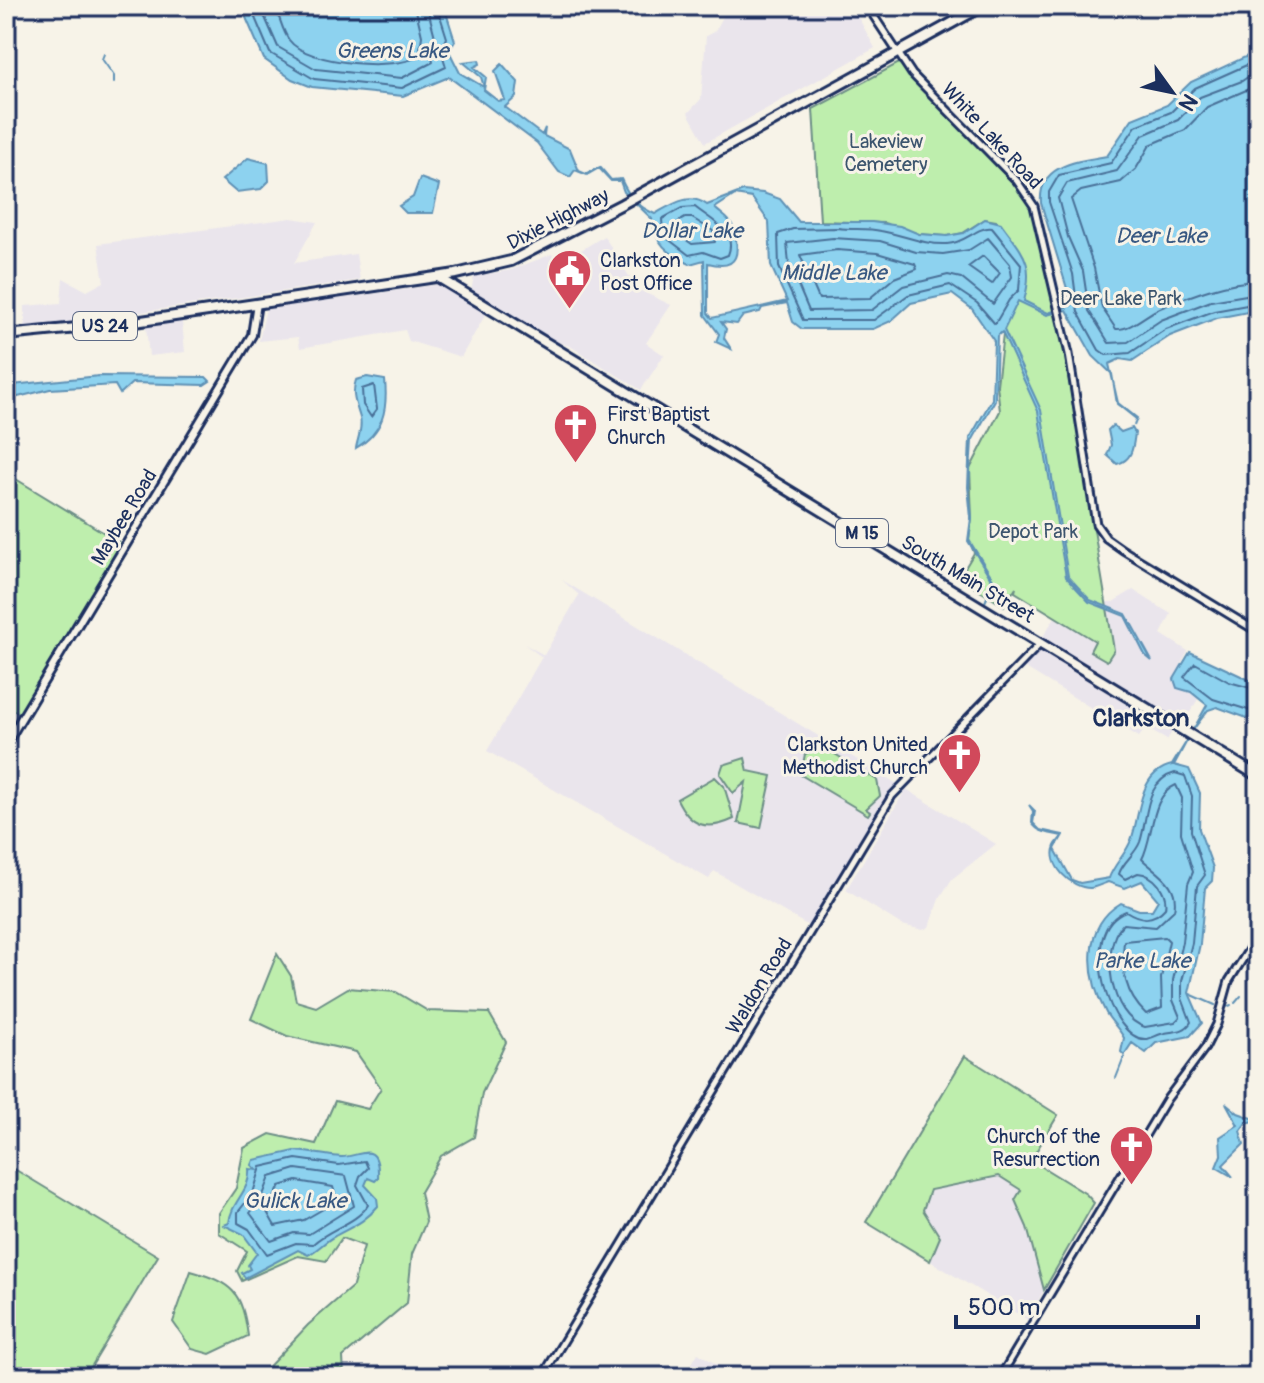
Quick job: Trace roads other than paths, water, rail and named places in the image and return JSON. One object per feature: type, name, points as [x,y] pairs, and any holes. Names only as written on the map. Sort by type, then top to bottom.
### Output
[{"type":"main road","name":"Dixie Highway","points":[[6,335],[128,323],[438,277],[511,261],[637,196],[983,6]]},
{"type":"main road","name":"South Main Street","points":[[438,277],[1258,776]]},
{"type":"main road","name":"Maybee Road","points":[[6,744],[252,336],[257,303]]},
{"type":"street","name":"White Lake Road","points":[[867,6],[896,54],[1030,197],[1041,226],[1060,310],[1096,524],[1106,538],[1258,632]]},
{"type":"street","name":"Waldon Road","points":[[542,1377],[892,796],[1041,642]]},
{"type":"street","points":[[1000,1377],[1167,1099],[1205,1048],[1217,1024],[1229,981],[1258,935]]},
{"type":"water","points":[[241,6],[444,6],[455,41],[449,51],[460,73],[484,87],[481,77],[463,62],[479,60],[480,64],[474,67],[486,77],[484,90],[498,101],[505,100],[495,71],[502,64],[518,82],[516,97],[505,107],[542,135],[545,128],[544,136],[570,149],[579,171],[586,174],[600,167],[611,180],[621,179],[634,200],[649,211],[655,214],[687,199],[707,205],[743,191],[780,199],[799,222],[872,222],[900,226],[919,234],[947,236],[964,233],[985,219],[1001,223],[1025,259],[1028,276],[1024,301],[1048,313],[1072,305],[1041,203],[1046,180],[1062,167],[1107,156],[1132,119],[1167,105],[1191,82],[1258,51],[1258,310],[1217,318],[1170,336],[1132,361],[1120,359],[1109,364],[1111,373],[1093,356],[1067,310],[1047,315],[1018,301],[1004,330],[1041,410],[1068,576],[1090,600],[1126,614],[1152,661],[1145,655],[1125,616],[1089,602],[1066,577],[1038,411],[1002,332],[997,336],[995,400],[972,441],[969,487],[972,518],[969,540],[995,582],[985,602],[993,582],[968,541],[971,518],[968,487],[970,438],[992,399],[994,341],[972,309],[952,294],[911,303],[891,321],[873,329],[802,329],[793,322],[787,303],[762,308],[760,312],[743,316],[737,324],[721,322],[726,329],[724,338],[731,349],[716,342],[719,334],[705,315],[704,260],[690,264],[669,251],[659,241],[652,219],[624,192],[620,181],[611,181],[599,168],[587,175],[575,170],[570,177],[559,172],[537,143],[449,77],[403,96],[312,87],[292,79],[264,59]],"holes":[[[735,195],[752,198],[769,222],[771,266],[787,301],[712,318],[708,313],[708,263],[726,265],[732,262],[737,251],[732,224],[715,208]]]},
{"type":"water","points":[[248,158],[268,163],[269,181],[261,189],[236,192],[222,180]]},
{"type":"water","points":[[420,178],[439,185],[433,213],[406,213],[399,206],[413,197]]},
{"type":"water","points":[[99,376],[206,377],[210,381],[204,385],[132,383],[120,394],[115,385],[50,389],[6,400],[6,388],[12,385]]},
{"type":"water","points":[[367,377],[385,380],[386,401],[378,428],[356,448],[361,422],[354,390],[356,380]]},
{"type":"water","points":[[1114,385],[1118,403],[1137,418],[1134,426],[1136,419],[1117,404]]},
{"type":"water","points":[[1113,425],[1121,432],[1132,428],[1135,433],[1129,456],[1117,464],[1107,455],[1111,445],[1108,430]]},
{"type":"water","points":[[1190,652],[1258,684],[1258,722],[1217,707],[1208,710],[1193,730],[1207,705],[1191,692],[1177,688],[1174,679]]},
{"type":"water","name":"Parke Lake","points":[[1188,739],[1174,765],[1189,769],[1200,793],[1199,829],[1213,868],[1212,881],[1205,888],[1200,944],[1189,993],[1202,1023],[1190,1036],[1156,1043],[1146,1053],[1132,1043],[1124,1055],[1121,1052],[1124,1038],[1106,1013],[1094,983],[1091,953],[1094,938],[1108,913],[1121,903],[1139,910],[1152,910],[1158,900],[1142,881],[1125,888],[1108,882],[1090,888],[1068,880],[1054,861],[1055,846],[1062,836],[1042,830],[1063,835],[1055,849],[1072,880],[1080,883],[1109,878],[1131,840],[1142,796],[1152,777],[1172,765]]},
{"type":"water","points":[[1226,1103],[1238,1113],[1258,1120],[1246,1123],[1240,1131],[1244,1144],[1223,1165],[1233,1177],[1216,1167],[1221,1155],[1220,1137],[1238,1125]]},
{"type":"water","name":"Gulick Lake","points":[[295,1151],[341,1157],[367,1152],[372,1154],[378,1165],[378,1178],[375,1181],[368,1178],[365,1185],[377,1198],[378,1206],[363,1220],[308,1255],[298,1250],[245,1278],[242,1273],[250,1269],[248,1265],[257,1253],[243,1234],[224,1225],[229,1223],[233,1208],[247,1184],[249,1169],[257,1170],[252,1165],[254,1160]]},
{"type":"waterway","points":[[104,54],[102,59],[114,76],[114,83]]},
{"type":"waterway","points":[[1190,994],[1215,1005]]},
{"type":"waterway","points":[[1235,1003],[1241,996]]},
{"type":"waterway","points":[[1224,1008],[1231,1005]]},
{"type":"waterway","points":[[1116,1078],[1125,1055]]},
{"type":"place","name":"Clarkston Post Office","points":[[569,311]]},
{"type":"place","name":"First Baptist Church","points":[[576,465]]},
{"type":"place","name":"Clarkston United Methodist Church","points":[[959,795]]},
{"type":"place","name":"Church of the Resurrection","points":[[1131,1186]]},
{"type":"district","name":"Clarkston","points":[[1141,718]]},
{"type":"water label","name":"Greens Lake","points":[[392,51]]},
{"type":"water label","name":"Dollar Lake","points":[[692,231]]},
{"type":"water label","name":"Deer Lake","points":[[1161,236]]},
{"type":"water label","name":"Middle Lake","points":[[834,273]]},
{"type":"park label","name":"Lakeview Cemetery","points":[[886,152]]},
{"type":"park label","name":"Deer Lake Park","points":[[1121,298]]},
{"type":"park label","name":"Depot Park","points":[[1033,531]]}]
